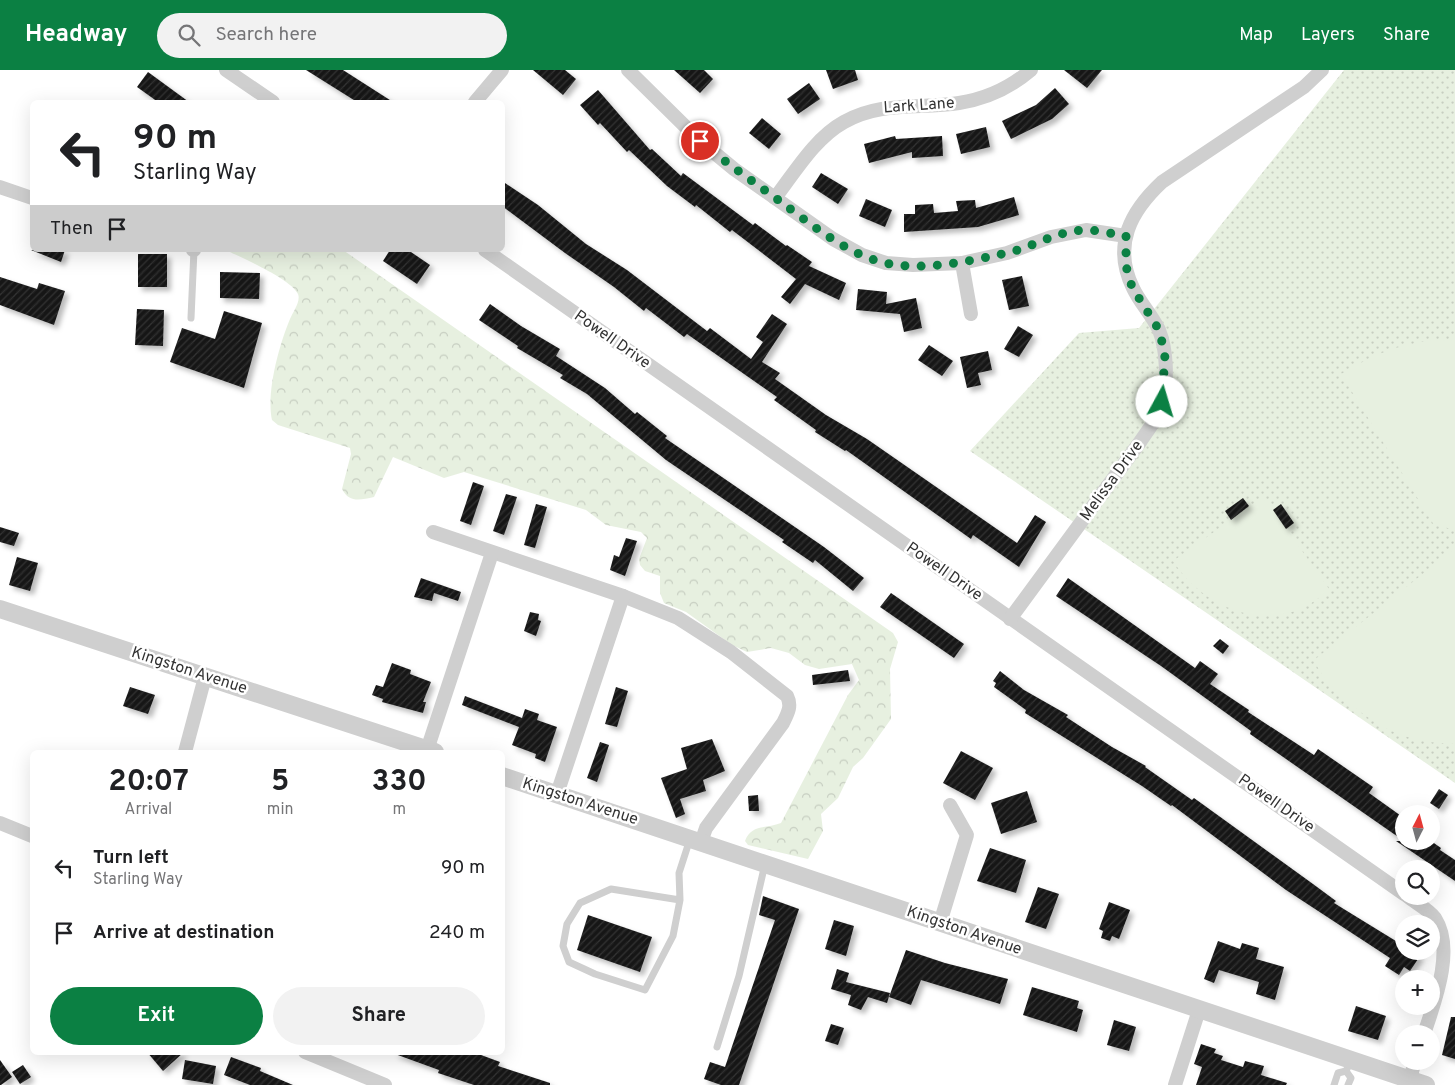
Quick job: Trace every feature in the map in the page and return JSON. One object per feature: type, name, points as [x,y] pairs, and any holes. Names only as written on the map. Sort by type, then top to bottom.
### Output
[{"type":"street","points":[[226,70],[270,100]]},
{"type":"street","points":[[477,100],[502,70]]},
{"type":"street","name":"Lark Lane","points":[[775,198],[822,138],[842,122],[882,107],[960,103],[984,97],[1008,87],[1031,70]]},
{"type":"street","name":"Melissa Drive","points":[[1010,619],[1140,442],[1154,422],[1162,402],[1165,354],[1159,330],[1132,287],[1126,266],[1126,236],[1132,218],[1144,199],[1162,182],[1304,87],[1322,70]]},
{"type":"street","points":[[634,72],[700,141],[775,198],[833,238],[862,255],[878,260],[913,265],[962,262],[1007,253],[1073,231],[1086,230],[1126,236]]},
{"type":"street","points":[[0,187],[30,197]]},
{"type":"street","name":"Powell Drive","points":[[488,252],[1395,888]]},
{"type":"street","points":[[962,262],[971,314]]},
{"type":"street","points":[[433,532],[623,596],[678,618],[706,635],[787,696],[790,703],[789,712],[783,723],[706,828],[695,840]]},
{"type":"street","points":[[431,750],[492,553]]},
{"type":"street","points":[[557,794],[623,596]]},
{"type":"street","name":"Kingston Avenue","points":[[0,609],[428,750]]},
{"type":"street","points":[[186,750],[206,677]]},
{"type":"street","name":"Kingston Avenue","points":[[505,777],[1199,1010],[1349,1074],[1418,1082]]},
{"type":"street","points":[[940,923],[967,835],[950,805]]},
{"type":"street","points":[[0,823],[30,835]]},
{"type":"street","points":[[1418,905],[1435,918],[1444,935],[1447,953],[1443,974],[1427,1025]]},
{"type":"street","points":[[1175,1085],[1199,1010]]},
{"type":"street","points":[[313,1055],[385,1085]]},
{"type":"lane","points":[[191,318],[194,252]]},
{"type":"lane","points":[[680,900],[611,889],[580,904],[567,924],[563,946],[569,962],[595,974],[645,990],[673,936],[680,900],[679,873],[695,840]]},
{"type":"lane","points":[[717,1047],[739,976],[765,864]]},
{"type":"lane","points":[[1334,1085],[1338,1073],[1349,1074]]},
{"type":"green space","points":[[1344,70],[1455,70],[1455,783],[970,451],[1079,333],[1139,328]]},
{"type":"green space","points":[[230,252],[346,252],[893,633],[898,642],[890,669],[891,719],[863,758],[853,767],[838,798],[821,814],[823,831],[808,859],[748,845],[745,841],[755,829],[781,823],[848,695],[859,680],[852,664],[819,669],[805,665],[789,653],[771,648],[747,652],[732,645],[686,612],[664,603],[660,593],[660,576],[645,571],[640,565],[639,559],[647,538],[641,532],[606,525],[586,510],[464,472],[444,478],[393,457],[374,497],[355,499],[348,497],[342,489],[351,454],[350,448],[278,425],[272,420],[272,383],[278,355],[299,297],[294,288],[254,263]]},
{"type":"green space","points":[[1433,340],[1455,341],[1455,529],[1434,525],[1341,374],[1385,352]]},
{"type":"green space","points":[[1259,500],[1265,501],[1271,507],[1329,589],[1310,604],[1289,613],[1267,616],[1245,613],[1224,606],[1205,595],[1187,579],[1173,561]]},
{"type":"green space","points":[[1455,550],[1455,744],[1417,739],[1383,727],[1360,712],[1337,692],[1319,670],[1314,660]]},
{"type":"building","points":[[306,70],[343,70],[390,100],[354,100]]},
{"type":"building","points":[[533,70],[565,70],[576,79],[563,95]]},
{"type":"building","points":[[674,70],[704,70],[713,79],[700,93]]},
{"type":"building","points":[[826,70],[855,70],[858,80],[833,89]]},
{"type":"building","points":[[1064,70],[1102,70],[1087,88]]},
{"type":"building","points":[[148,72],[186,100],[155,100],[137,87]]},
{"type":"building","points":[[809,83],[820,99],[798,114],[787,99]]},
{"type":"building","points":[[1055,88],[1069,104],[1052,119],[1011,139],[1002,121],[1036,105]]},
{"type":"building","points":[[598,90],[650,150],[652,149],[681,176],[683,173],[753,225],[755,223],[812,262],[809,266],[846,283],[839,300],[805,284],[790,304],[781,297],[796,279],[732,230],[730,232],[696,205],[695,207],[667,186],[629,150],[627,152],[600,123],[598,125],[580,105]]},
{"type":"building","points":[[762,118],[781,134],[769,149],[749,133]]},
{"type":"building","points":[[986,127],[990,147],[961,154],[956,134]]},
{"type":"building","points":[[895,136],[896,139],[942,136],[943,156],[912,158],[912,152],[869,163],[864,144]]},
{"type":"building","points":[[821,173],[848,189],[838,204],[812,187]]},
{"type":"building","points":[[505,183],[538,205],[586,244],[627,270],[707,331],[710,328],[751,359],[763,342],[756,337],[772,314],[787,324],[762,362],[780,373],[775,379],[826,415],[867,439],[1017,543],[1035,515],[1046,522],[1019,567],[973,535],[971,539],[846,450],[815,432],[816,430],[774,400],[777,397],[687,334],[684,337],[646,308],[644,311],[614,287],[505,208]]},
{"type":"building","points":[[1014,197],[1019,215],[978,227],[904,232],[904,214],[915,214],[915,205],[933,204],[934,213],[958,211],[956,201],[975,200],[976,208]]},
{"type":"building","points":[[866,199],[892,210],[885,227],[859,216]]},
{"type":"building","points":[[36,252],[64,252],[61,262]]},
{"type":"building","points":[[389,252],[411,252],[430,265],[417,284],[383,261]]},
{"type":"building","points":[[138,254],[167,254],[167,287],[138,287]]},
{"type":"building","points":[[220,272],[260,273],[259,299],[220,298]]},
{"type":"building","points":[[1022,276],[1029,306],[1009,310],[1002,280]]},
{"type":"building","points":[[0,277],[37,289],[39,283],[65,291],[54,325],[0,305]]},
{"type":"building","points":[[858,289],[887,292],[886,304],[916,298],[922,328],[904,332],[900,314],[856,310]]},
{"type":"building","points":[[490,304],[521,326],[560,349],[556,356],[605,388],[635,414],[637,412],[667,436],[665,438],[824,547],[864,578],[853,591],[815,560],[813,563],[782,542],[784,540],[666,460],[587,394],[560,378],[563,375],[517,348],[518,346],[479,320]]},
{"type":"building","points":[[137,309],[164,310],[163,346],[135,345]]},
{"type":"building","points":[[224,311],[262,323],[244,388],[170,362],[182,328],[215,339]]},
{"type":"building","points":[[1018,326],[1033,335],[1019,357],[1004,349]]},
{"type":"building","points":[[929,345],[953,361],[942,376],[918,360]]},
{"type":"building","points":[[988,351],[992,370],[978,373],[981,385],[967,388],[960,357]]},
{"type":"building","points":[[473,482],[484,486],[471,525],[460,521]]},
{"type":"building","points":[[506,494],[517,497],[504,535],[493,531]]},
{"type":"building","points":[[1243,498],[1249,506],[1231,520],[1225,511]]},
{"type":"building","points":[[536,504],[547,507],[535,548],[524,545]]},
{"type":"building","points":[[1281,504],[1294,523],[1286,529],[1273,510]]},
{"type":"building","points":[[0,527],[19,533],[14,546],[0,542]]},
{"type":"building","points":[[626,538],[637,541],[625,576],[610,570],[614,555],[619,557]]},
{"type":"building","points":[[17,557],[38,563],[30,591],[9,585]]},
{"type":"building","points":[[421,578],[461,592],[458,601],[434,593],[432,601],[414,597]]},
{"type":"building","points":[[1068,578],[1195,668],[1200,661],[1218,674],[1210,684],[1249,710],[1248,712],[1314,755],[1318,749],[1373,787],[1369,793],[1395,812],[1395,835],[1250,734],[1251,731],[1161,666],[1056,596]]},
{"type":"building","points":[[891,593],[964,644],[954,658],[880,607]]},
{"type":"building","points":[[530,612],[539,614],[538,620],[541,621],[536,636],[524,631]]},
{"type":"building","points":[[1220,639],[1229,646],[1223,654],[1213,646]]},
{"type":"building","points":[[392,663],[411,670],[410,674],[431,682],[423,702],[426,702],[423,713],[382,702],[383,699],[372,695],[376,685],[383,687]]},
{"type":"building","points":[[848,670],[850,681],[813,685],[812,675]]},
{"type":"building","points":[[1000,671],[1024,690],[1068,715],[1066,717],[1112,747],[1146,766],[1192,800],[1194,798],[1336,901],[1334,903],[1395,940],[1395,960],[1417,960],[1411,970],[1404,967],[1402,970],[1395,970],[1395,972],[1385,966],[1390,958],[1286,890],[1172,805],[1025,713],[1026,710],[994,687],[996,683],[993,681]]},
{"type":"building","points":[[130,687],[155,695],[148,714],[123,706]]},
{"type":"building","points":[[616,687],[628,691],[617,727],[605,724]]},
{"type":"building","points":[[465,696],[522,718],[525,709],[539,714],[537,720],[557,727],[545,762],[535,758],[536,754],[512,745],[519,727],[462,705]]},
{"type":"building","points":[[712,739],[725,771],[703,780],[706,791],[680,799],[685,814],[676,818],[661,778],[687,769],[681,748]]},
{"type":"building","points":[[600,742],[609,745],[597,782],[587,778]]},
{"type":"building","points":[[961,751],[993,768],[975,800],[943,783]]},
{"type":"building","points":[[1439,789],[1448,795],[1440,807],[1440,805],[1430,803]]},
{"type":"building","points":[[1027,791],[1037,822],[1001,834],[991,803]]},
{"type":"building","points":[[758,795],[759,811],[749,811],[748,796]]},
{"type":"building","points":[[990,848],[1026,860],[1016,893],[977,881]]},
{"type":"building","points":[[1409,850],[1440,850],[1455,860],[1455,881],[1440,871],[1440,860],[1424,860]]},
{"type":"building","points":[[1038,887],[1059,894],[1046,929],[1025,922]]},
{"type":"building","points":[[763,896],[799,909],[739,1085],[721,1085],[704,1079],[710,1062],[725,1067],[775,920],[759,915]]},
{"type":"building","points":[[1109,902],[1130,910],[1119,939],[1112,936],[1110,941],[1101,938],[1103,931],[1099,929]]},
{"type":"building","points":[[588,915],[652,937],[640,972],[577,950]]},
{"type":"building","points":[[834,920],[854,926],[846,956],[825,949]]},
{"type":"building","points":[[1218,941],[1240,949],[1242,943],[1259,948],[1256,959],[1284,967],[1275,1000],[1256,994],[1259,982],[1219,970],[1214,983],[1204,979]]},
{"type":"building","points":[[906,950],[945,963],[1008,979],[1000,1004],[921,980],[911,1005],[889,997]]},
{"type":"building","points":[[837,969],[849,973],[846,982],[890,993],[887,1003],[868,997],[861,1010],[848,1005],[851,995],[831,989]]},
{"type":"building","points":[[1032,987],[1079,1001],[1077,1008],[1083,1010],[1077,1032],[1023,1015]]},
{"type":"building","points":[[1356,1006],[1386,1016],[1378,1040],[1348,1031]]},
{"type":"building","points":[[1451,1017],[1455,1017],[1455,1059],[1442,1055]]},
{"type":"building","points":[[1114,1020],[1136,1027],[1129,1051],[1107,1045]]},
{"type":"building","points":[[831,1024],[844,1028],[838,1045],[825,1041]]},
{"type":"building","points":[[1201,1044],[1216,1049],[1214,1053],[1223,1056],[1221,1060],[1243,1067],[1245,1061],[1264,1066],[1261,1075],[1287,1083],[1286,1085],[1196,1085],[1202,1067],[1194,1064]]},
{"type":"building","points":[[150,1055],[181,1055],[163,1071]]},
{"type":"building","points":[[398,1055],[481,1055],[500,1062],[498,1066],[550,1083],[550,1085],[474,1085],[438,1073],[439,1070]]},
{"type":"building","points":[[231,1057],[261,1068],[260,1071],[293,1085],[250,1085],[224,1075]]},
{"type":"building","points":[[0,1060],[12,1077],[1,1085],[0,1085]]},
{"type":"building","points":[[185,1060],[216,1066],[213,1084],[182,1079]]},
{"type":"building","points":[[23,1065],[31,1077],[20,1084],[12,1072]]},
{"type":"route","points":[[700,141],[734,168],[833,238],[862,255],[886,263],[913,265],[962,262],[1007,253],[1073,231],[1099,231],[1126,236],[1126,266],[1132,287],[1159,330],[1165,354],[1162,402]]}]
